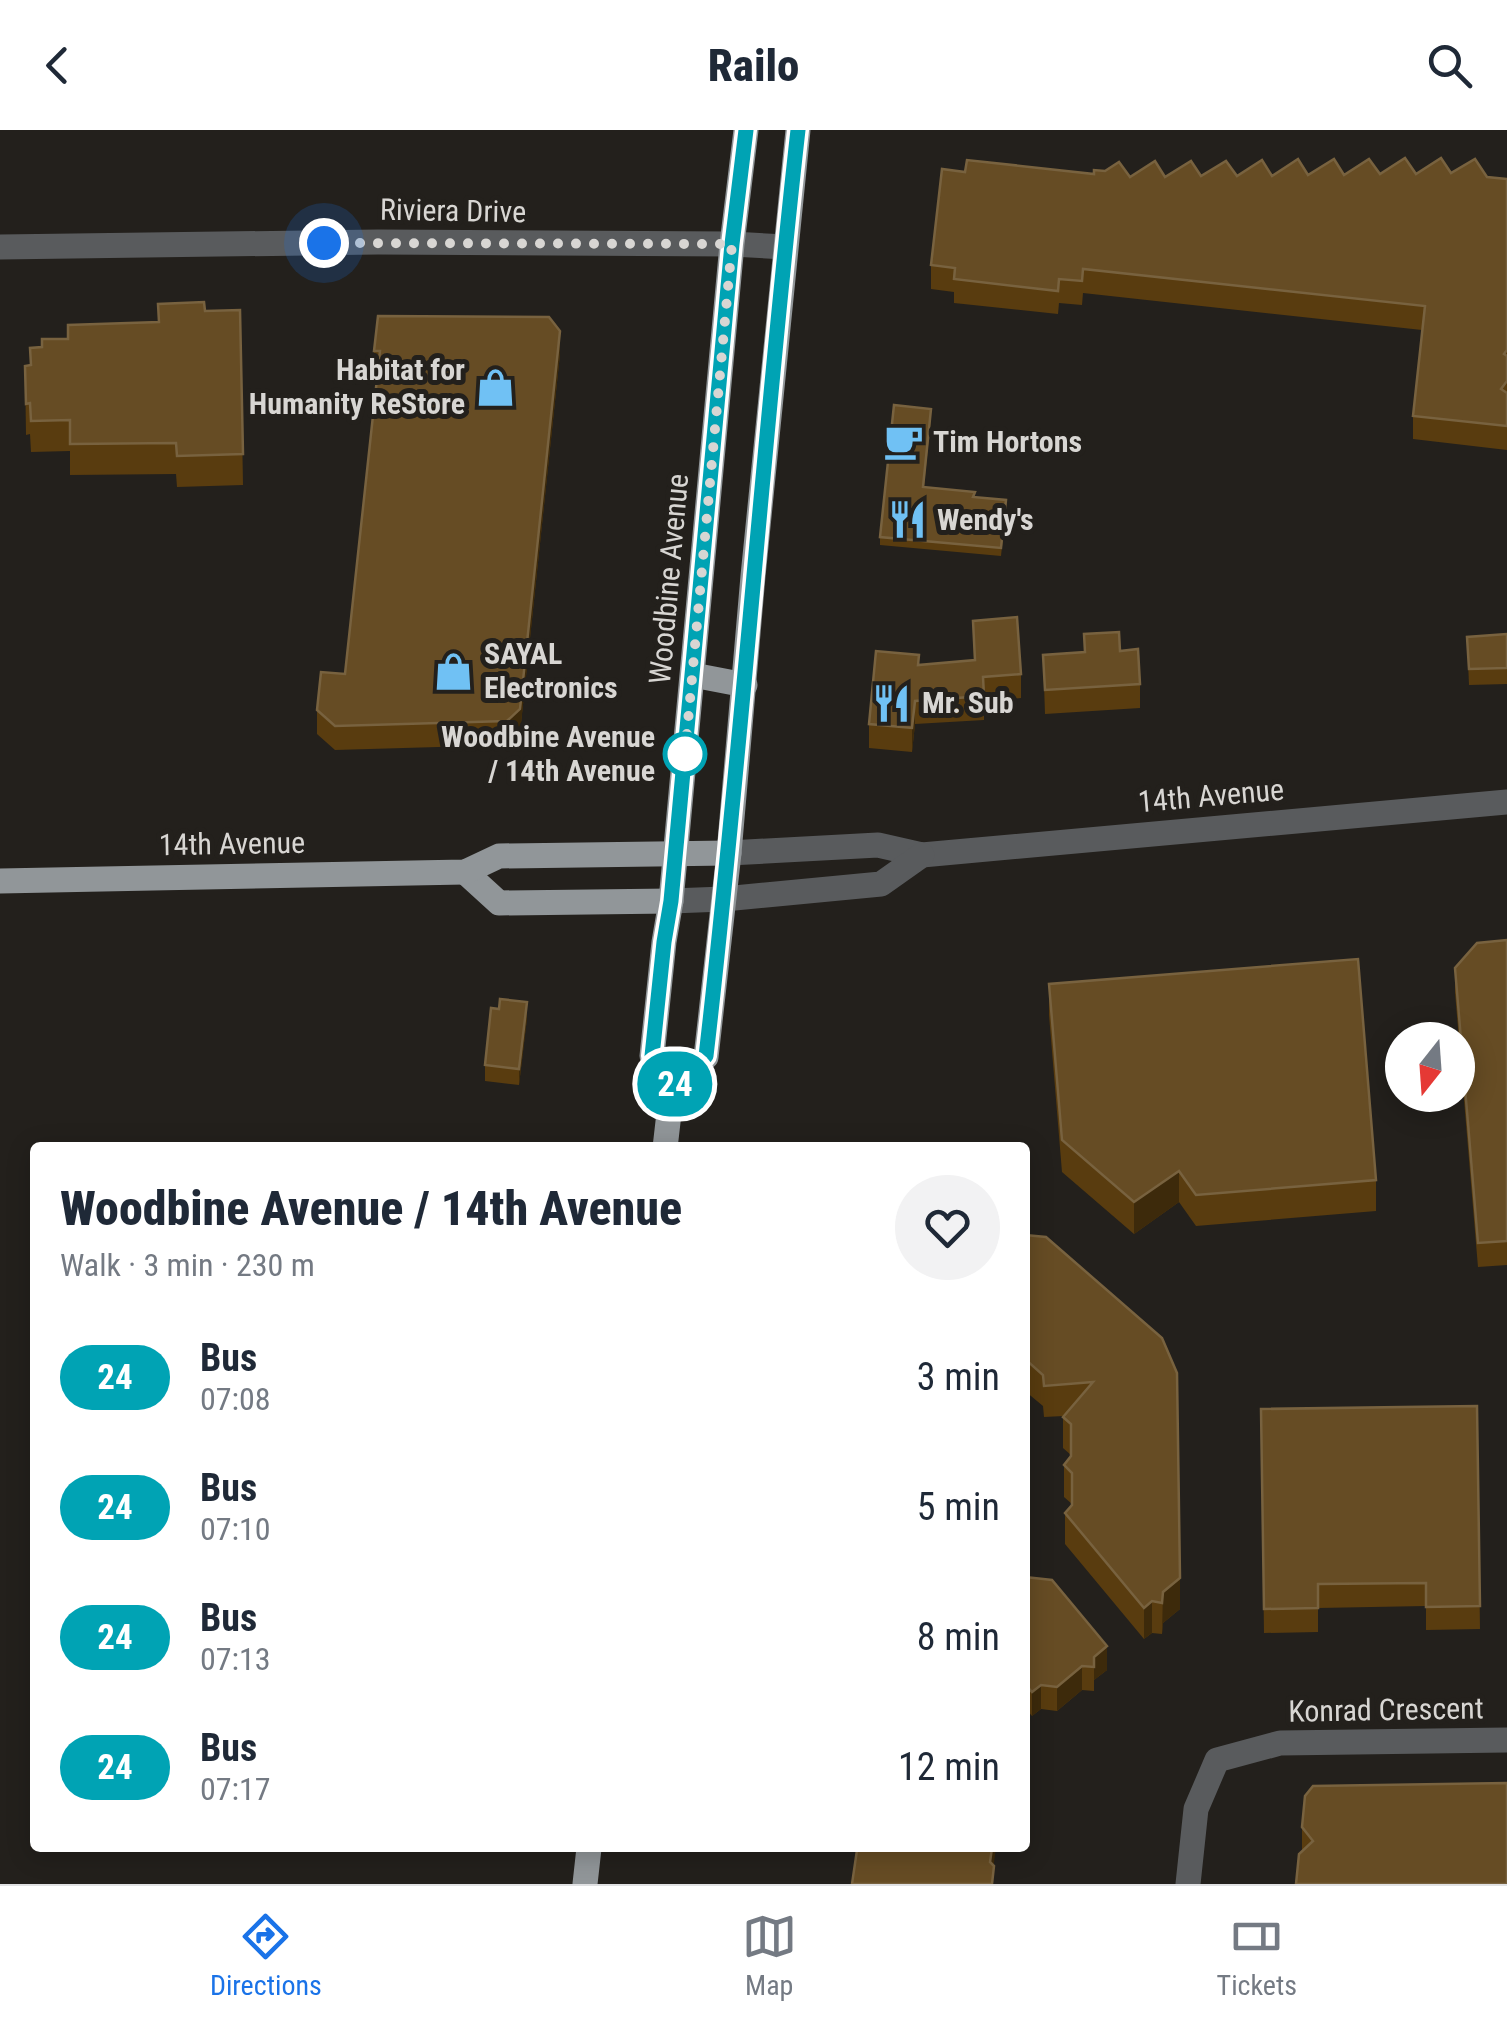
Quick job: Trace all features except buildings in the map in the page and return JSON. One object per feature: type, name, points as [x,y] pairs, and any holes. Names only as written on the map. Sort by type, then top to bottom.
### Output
[{"type":"main road","name":"Woodbine Avenue","points":[[667,1142],[672,1087],[652,1056],[676,854],[746,130]]},
{"type":"main road","points":[[672,1087],[706,1056],[730,853],[798,130]]},
{"type":"main road","points":[[693,674],[745,685]]},
{"type":"main road","name":"14th Avenue","points":[[0,881],[465,872],[499,856],[730,853]]},
{"type":"main road","points":[[465,872],[499,902],[671,901]]},
{"type":"main road","points":[[585,1884],[588,1852]]},
{"type":"street","name":"Riviera Drive","points":[[0,247],[378,242],[785,247]]},
{"type":"street","name":"14th Avenue","points":[[730,853],[878,845],[922,855],[1507,802]]},
{"type":"street","points":[[671,901],[882,884],[922,855]]},
{"type":"street","name":"Konrad Crescent","points":[[1188,1884],[1196,1810],[1218,1760],[1280,1743],[1507,1740]]},
{"type":"bus line","name":"24","points":[[746,130],[671,901],[652,1056],[672,1087],[706,1056],[730,853],[798,130]]},
{"type":"place","name":"Habitat for Humanity ReStore","points":[[495,387]]},
{"type":"place","name":"Tim Hortons","points":[[903,442]]},
{"type":"place","name":"Wendy's","points":[[907,520]]},
{"type":"place","name":"SAYAL Electronics","points":[[454,671]]},
{"type":"place","name":"Mr. Sub","points":[[892,703]]},
{"type":"place","name":"Woodbine Avenue / 14th Avenue","points":[[685,754]]},
{"type":"route","points":[[324,243],[732,244],[685,754]]}]
